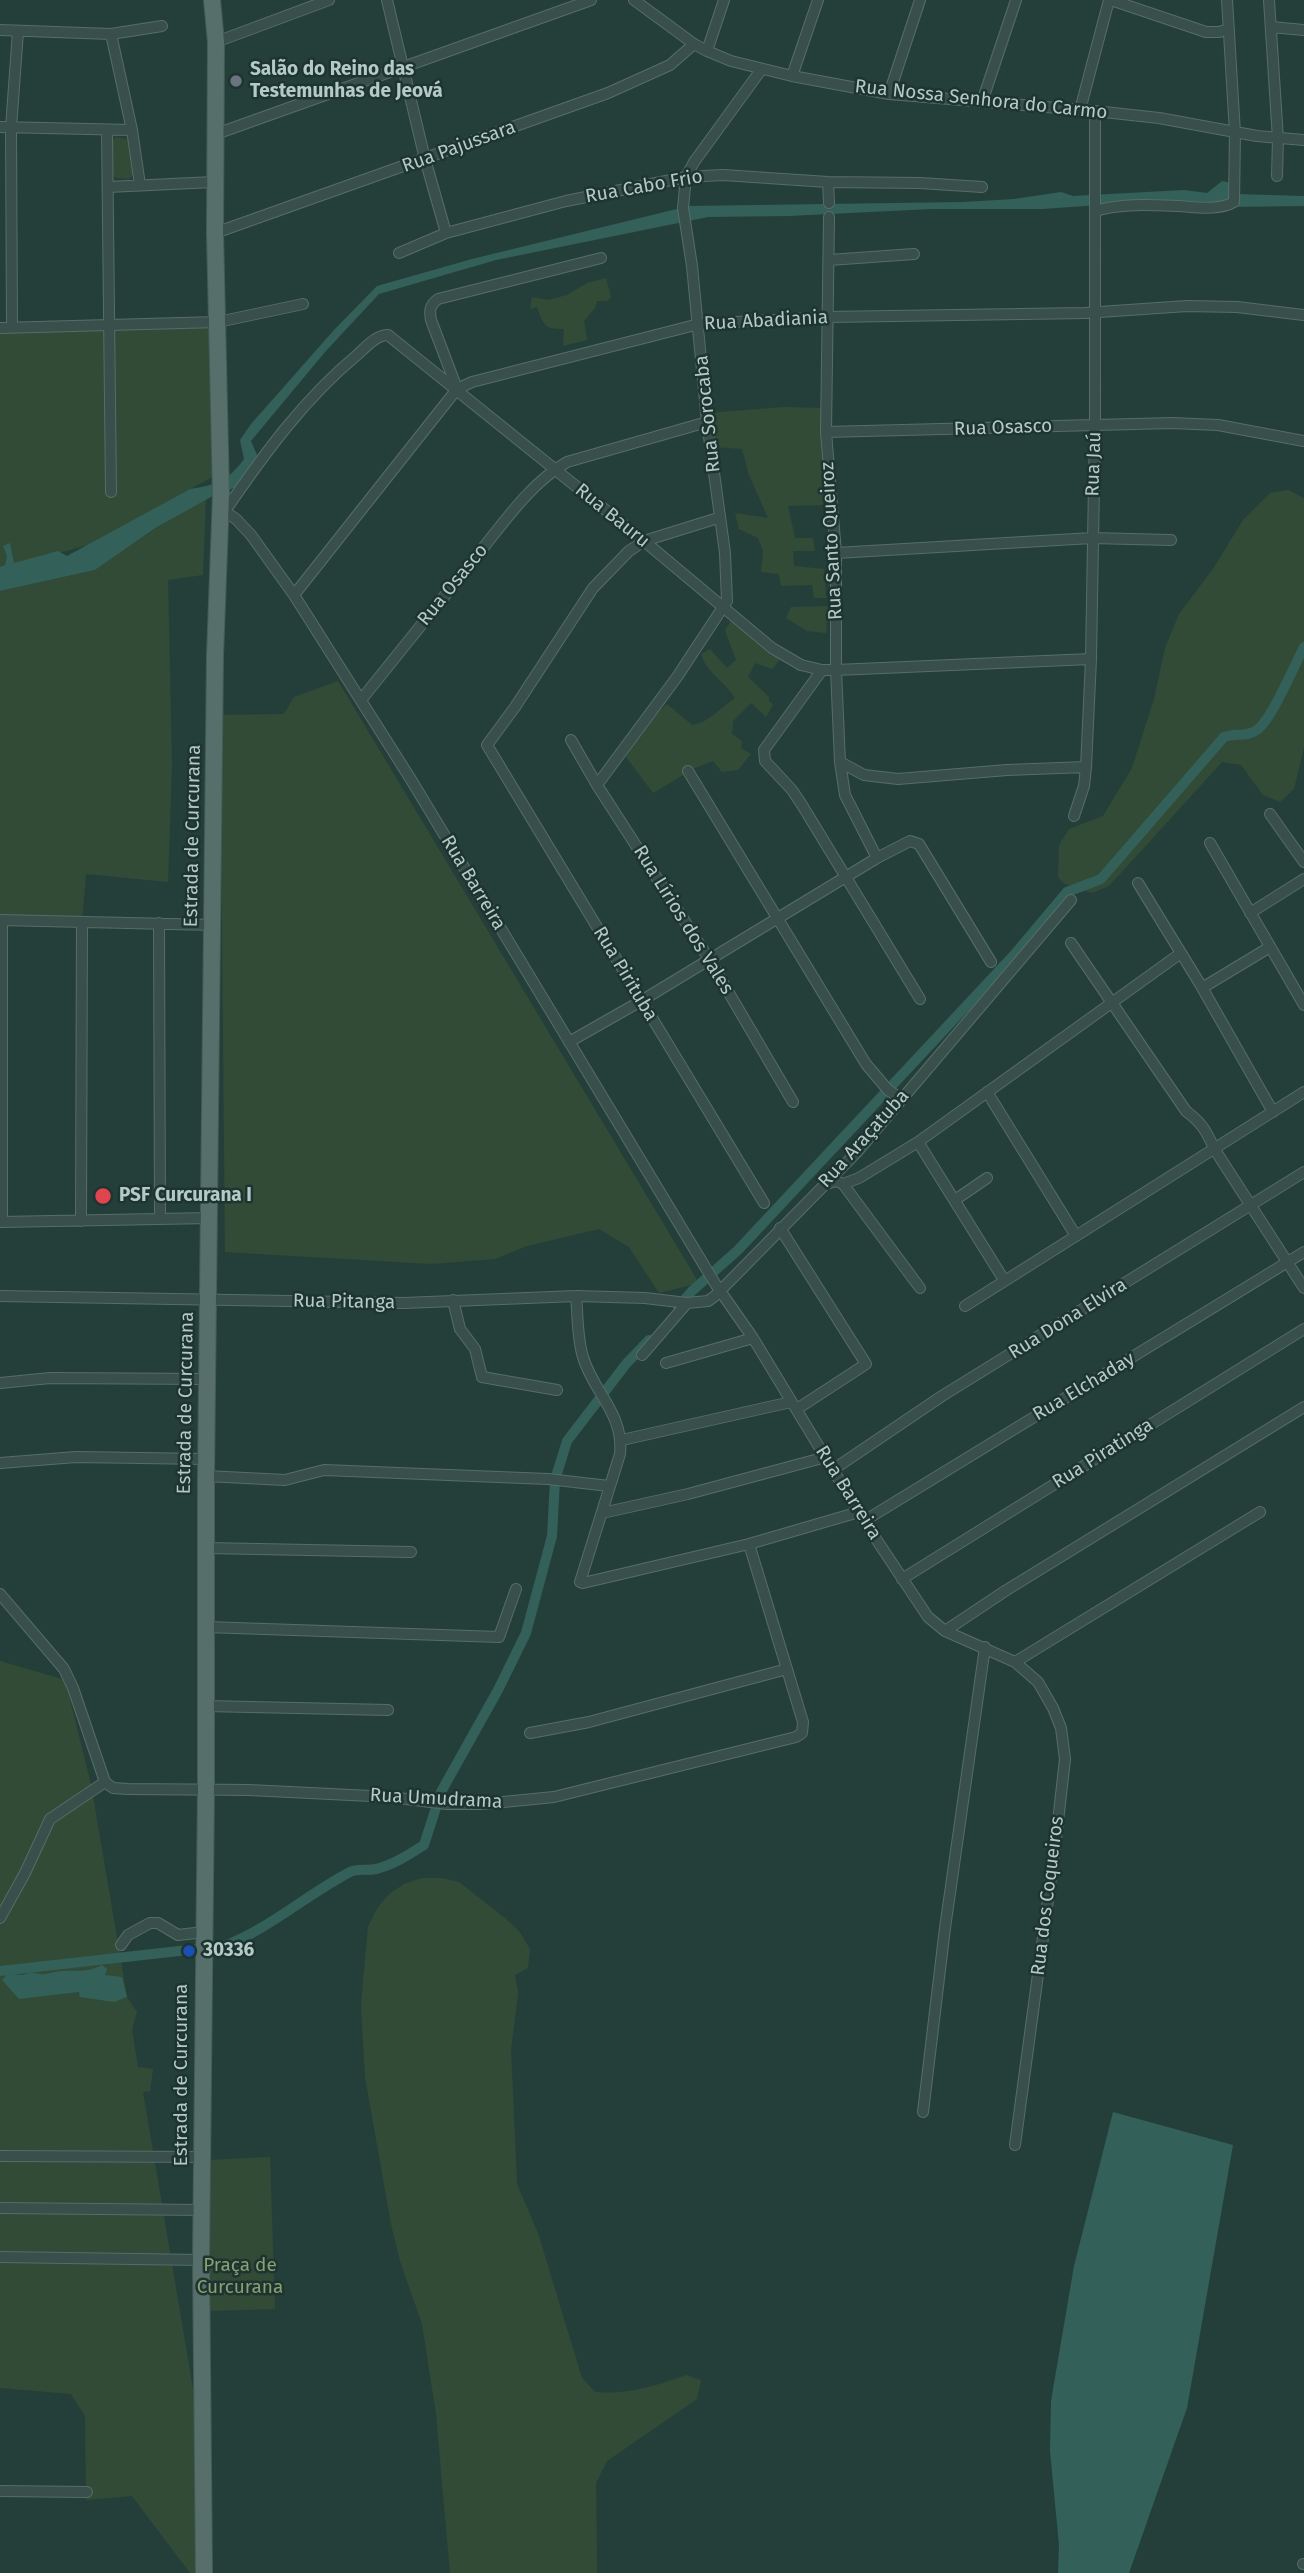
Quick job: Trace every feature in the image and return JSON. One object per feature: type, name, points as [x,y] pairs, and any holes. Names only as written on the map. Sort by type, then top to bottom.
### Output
[{"type":"main road","name":"Estrada de Curcurana","points":[[204,2573],[201,2260],[206,1467],[216,643],[222,505],[214,182],[216,42],[212,0]]},
{"type":"street","points":[[216,42],[328,0]]},
{"type":"street","points":[[387,0],[425,159],[446,233]]},
{"type":"street","points":[[216,134],[591,0]]},
{"type":"street","name":"Rua Nossa Senhora do Carmo","points":[[634,0],[694,44],[761,70],[889,94],[1159,118],[1235,133],[1304,141]]},
{"type":"street","points":[[707,51],[723,0]]},
{"type":"street","points":[[792,76],[818,0]]},
{"type":"street","points":[[889,94],[920,0]]},
{"type":"street","points":[[982,102],[1016,0]]},
{"type":"street","points":[[1080,110],[1110,0],[1206,32],[1229,29]]},
{"type":"street","points":[[1096,208],[1158,205],[1213,207],[1234,198],[1235,133],[1227,0]]},
{"type":"street","points":[[1269,0],[1278,176]]},
{"type":"street","points":[[0,30],[111,34],[162,26]]},
{"type":"street","points":[[1271,27],[1304,30]]},
{"type":"street","points":[[18,31],[6,128],[6,328],[218,322],[303,304]]},
{"type":"street","points":[[111,34],[141,185]]},
{"type":"street","name":"Rua Pajussara","points":[[215,233],[608,93],[670,65],[694,44]]},
{"type":"street","points":[[686,177],[761,70]]},
{"type":"street","name":"Rua Jaú","points":[[1074,816],[1084,786],[1091,659],[1096,311],[1095,111]]},
{"type":"street","points":[[6,128],[132,130]]},
{"type":"street","points":[[107,131],[111,492]]},
{"type":"street","name":"Rua Cabo Frio","points":[[399,253],[446,233],[566,201],[686,177],[723,175],[828,182],[982,187]]},
{"type":"street","name":"Rua Sorocaba","points":[[686,177],[682,208],[699,324],[707,422],[728,591],[723,609]]},
{"type":"street","points":[[108,187],[214,182]]},
{"type":"street","points":[[828,182],[829,202]]},
{"type":"street","name":"Rua Santo Queiroz","points":[[829,217],[826,432],[835,552],[839,762],[845,795],[877,858]]},
{"type":"street","points":[[829,260],[914,254]]},
{"type":"street","points":[[295,595],[457,389],[431,320],[429,310],[432,304],[438,299],[601,258]]},
{"type":"street","name":"Rua Abadiania","points":[[457,389],[472,382],[699,324],[828,317],[1096,311],[1187,306],[1237,307],[1304,314]]},
{"type":"street","name":"Rua Bauru","points":[[222,505],[307,401],[335,373],[383,335],[394,337],[723,609],[784,657],[801,665],[836,670],[1091,659]]},
{"type":"street","name":"Rua Osasco","points":[[361,700],[539,482],[567,462],[707,422]]},
{"type":"street","name":"Rua Osasco","points":[[826,432],[1172,423],[1218,425],[1304,441]]},
{"type":"street","name":"Rua Barreira","points":[[222,505],[251,534],[295,595],[707,1271],[753,1338],[862,1517],[928,1617],[944,1631],[1015,1662]]},
{"type":"street","points":[[644,541],[718,518]]},
{"type":"street","points":[[835,552],[1092,538],[1171,540]]},
{"type":"street","name":"Rua Pirituba","points":[[644,541],[629,551],[593,588],[487,746],[764,1203]]},
{"type":"street","points":[[597,785],[723,609]]},
{"type":"street","points":[[822,670],[762,754],[767,765],[792,790],[920,999]]},
{"type":"street","name":"Rua Lírios dos Vales","points":[[571,740],[709,959],[793,1102]]},
{"type":"street","points":[[839,762],[864,775],[898,779],[1086,767]]},
{"type":"street","points":[[688,771],[866,1064],[888,1090],[900,1098]]},
{"type":"street","points":[[1270,814],[1304,862]]},
{"type":"street","points":[[569,1042],[877,858],[910,841],[919,844],[991,961]]},
{"type":"street","points":[[1210,843],[1304,1005]]},
{"type":"street","points":[[1250,913],[1304,879]]},
{"type":"street","points":[[1138,883],[1273,1112]]},
{"type":"street","name":"Rua Araçatuba","points":[[642,1355],[687,1303],[708,1301],[718,1288],[857,1152],[900,1098],[1071,900]]},
{"type":"street","points":[[210,1218],[1,1222],[1,920],[213,925]]},
{"type":"street","points":[[81,1221],[82,922]]},
{"type":"street","points":[[159,923],[160,1218]]},
{"type":"street","points":[[1071,943],[1186,1111],[1201,1122],[1215,1150],[1304,1289]]},
{"type":"street","points":[[1202,988],[1270,947]]},
{"type":"street","points":[[844,1184],[859,1178],[918,1142],[1181,953]]},
{"type":"street","points":[[987,1092],[1076,1236]]},
{"type":"street","points":[[965,1306],[1304,1092]]},
{"type":"street","points":[[918,1142],[1004,1280]]},
{"type":"street","name":"Rua Dona Elvira","points":[[834,1469],[942,1396],[1304,1172]]},
{"type":"street","points":[[956,1200],[987,1178]]},
{"type":"street","points":[[824,1185],[836,1181],[844,1184],[920,1288]]},
{"type":"street","points":[[622,1440],[794,1406],[866,1364],[779,1228]]},
{"type":"street","name":"Rua Elchaday","points":[[601,1513],[580,1582],[583,1583],[862,1517],[1304,1252]]},
{"type":"street","name":"Rua Pitanga","points":[[0,1296],[404,1303],[576,1296],[645,1298],[687,1303]]},
{"type":"street","points":[[576,1296],[583,1357],[607,1401],[622,1440],[601,1513],[688,1494],[826,1457]]},
{"type":"street","points":[[453,1300],[460,1329],[475,1349],[482,1377],[557,1390]]},
{"type":"street","name":"Rua Piratinga","points":[[902,1579],[1304,1329]]},
{"type":"street","points":[[666,1363],[753,1338]]},
{"type":"street","points":[[0,1383],[50,1378],[208,1379]]},
{"type":"street","points":[[944,1631],[1304,1407]]},
{"type":"street","points":[[0,1464],[76,1457],[206,1467],[285,1480],[324,1470],[548,1479],[609,1486]]},
{"type":"street","points":[[1015,1662],[1260,1512]]},
{"type":"street","points":[[530,1733],[589,1722],[787,1669],[749,1544]]},
{"type":"street","points":[[206,1548],[411,1552]]},
{"type":"street","points":[[206,1628],[499,1637],[516,1589]]},
{"type":"street","points":[[0,1594],[64,1669],[74,1688],[105,1782],[50,1819],[0,1918]]},
{"type":"street","points":[[923,2112],[945,1928],[985,1647]]},
{"type":"street","name":"Rua dos Coqueiros","points":[[1015,1662],[1038,1682],[1053,1708],[1061,1728],[1065,1759],[1015,2146]]},
{"type":"street","name":"Rua Umudrama","points":[[105,1782],[113,1788],[206,1788],[391,1797],[447,1804],[520,1802],[554,1797],[796,1737],[802,1733],[803,1723],[787,1669]]},
{"type":"street","points":[[205,1706],[388,1710]]},
{"type":"street","points":[[121,1945],[128,1935],[150,1923],[158,1923],[178,1935],[204,1935]]},
{"type":"street","points":[[0,2156],[202,2157]]},
{"type":"street","points":[[0,2208],[202,2210]]},
{"type":"street","points":[[0,2257],[201,2260]]},
{"type":"street","points":[[0,2491],[87,2493]]},
{"type":"green space","points":[[116,137],[127,139],[133,174],[130,179],[116,178],[111,172],[112,140]]},
{"type":"green space","points":[[606,278],[611,297],[608,301],[597,301],[595,308],[584,321],[587,340],[563,346],[564,329],[549,327],[543,322],[537,307],[530,309],[532,297],[548,300]]},
{"type":"green space","points":[[210,322],[214,476],[88,545],[0,569],[0,329]]},
{"type":"green space","points":[[784,407],[821,408],[823,505],[788,506],[795,538],[813,538],[815,551],[793,551],[794,566],[824,569],[826,598],[814,598],[812,585],[781,586],[779,574],[761,572],[763,551],[758,538],[739,529],[735,513],[768,518],[749,475],[742,449],[714,447],[709,413]]},
{"type":"green space","points":[[1288,490],[1304,498],[1304,747],[1294,789],[1280,802],[1263,795],[1241,765],[1222,762],[1109,886],[1092,893],[1065,884],[1058,877],[1059,845],[1069,829],[1103,816],[1132,768],[1154,699],[1165,648],[1179,614],[1213,569],[1243,520],[1270,493]]},
{"type":"green space","points":[[206,494],[203,575],[168,580],[172,765],[168,882],[86,874],[82,922],[0,917],[0,591],[95,570]]},
{"type":"green space","points":[[828,606],[826,633],[807,631],[786,618],[791,607]]},
{"type":"green space","points":[[731,621],[781,658],[772,669],[755,663],[748,677],[769,697],[773,705],[766,717],[751,703],[733,721],[732,734],[742,741],[741,748],[751,754],[738,770],[722,772],[713,761],[695,768],[653,793],[626,757],[648,722],[667,704],[692,725],[710,718],[735,698],[707,666],[701,654],[710,649],[727,668],[736,660],[725,630]]},
{"type":"green space","points":[[338,681],[699,1283],[659,1293],[629,1247],[599,1229],[527,1246],[495,1259],[431,1264],[225,1252],[220,715],[284,714],[294,697]]},
{"type":"green space","points":[[0,1661],[65,1680],[91,1784],[127,1997],[137,2012],[132,2029],[138,2067],[153,2069],[150,2091],[143,2092],[194,2395],[196,2573],[190,2573],[132,2496],[86,2500],[85,2416],[71,2394],[0,2388]]},
{"type":"green space","points":[[422,1878],[442,1878],[459,1882],[519,1931],[530,1949],[528,1968],[515,1975],[518,1993],[511,2050],[517,2184],[538,2233],[582,2378],[595,2392],[607,2393],[641,2389],[686,2375],[701,2380],[697,2399],[607,2461],[596,2483],[597,2573],[450,2573],[436,2414],[422,2324],[400,2261],[391,2224],[365,2077],[361,2004],[368,1927],[376,1910],[389,1894],[404,1884]]},
{"type":"green space","name":"Praça de Curcurana","points":[[270,2157],[275,2309],[207,2311],[209,2160]]},
{"type":"shaded area","points":[[1222,181],[1232,183],[1236,194],[1304,196],[1304,206],[1231,207],[1204,202],[1159,201],[1042,209],[931,209],[708,217],[496,260],[379,294],[325,352],[251,441],[257,455],[251,471],[236,487],[211,497],[157,527],[95,570],[0,591],[0,567],[5,565],[7,556],[3,546],[10,543],[14,563],[58,551],[67,556],[190,489],[214,484],[227,477],[244,459],[240,440],[251,424],[377,286],[472,259],[689,206],[963,202],[1014,199],[1061,192],[1073,196],[1184,190],[1207,193]]},
{"type":"shaded area","points":[[102,1965],[107,1969],[105,1975],[122,1977],[127,1997],[114,2002],[80,1997],[79,1992],[19,1999],[2,1980],[8,1974],[83,1971]]},
{"type":"shaded area","points":[[1113,2112],[1233,2145],[1187,2408],[1129,2573],[1058,2573],[1059,2545],[1050,2451],[1051,2401],[1074,2266]]},
{"type":"waterway","points":[[678,1307],[738,1250],[1014,955],[1067,892],[1101,879],[1224,737],[1249,733],[1263,724],[1304,647]]},
{"type":"waterway","points":[[0,1971],[224,1946],[272,1921],[350,1872],[382,1867],[424,1845],[441,1792],[498,1690],[526,1633],[552,1536],[555,1480],[567,1441],[626,1364],[649,1340]]},
{"type":"place","name":"Salão do Reino das Testemunhas de Jeová","points":[[236,81]]},
{"type":"place","name":"PSF Curcurana I","points":[[103,1196]]},
{"type":"place","name":"30336","points":[[189,1951]]}]
